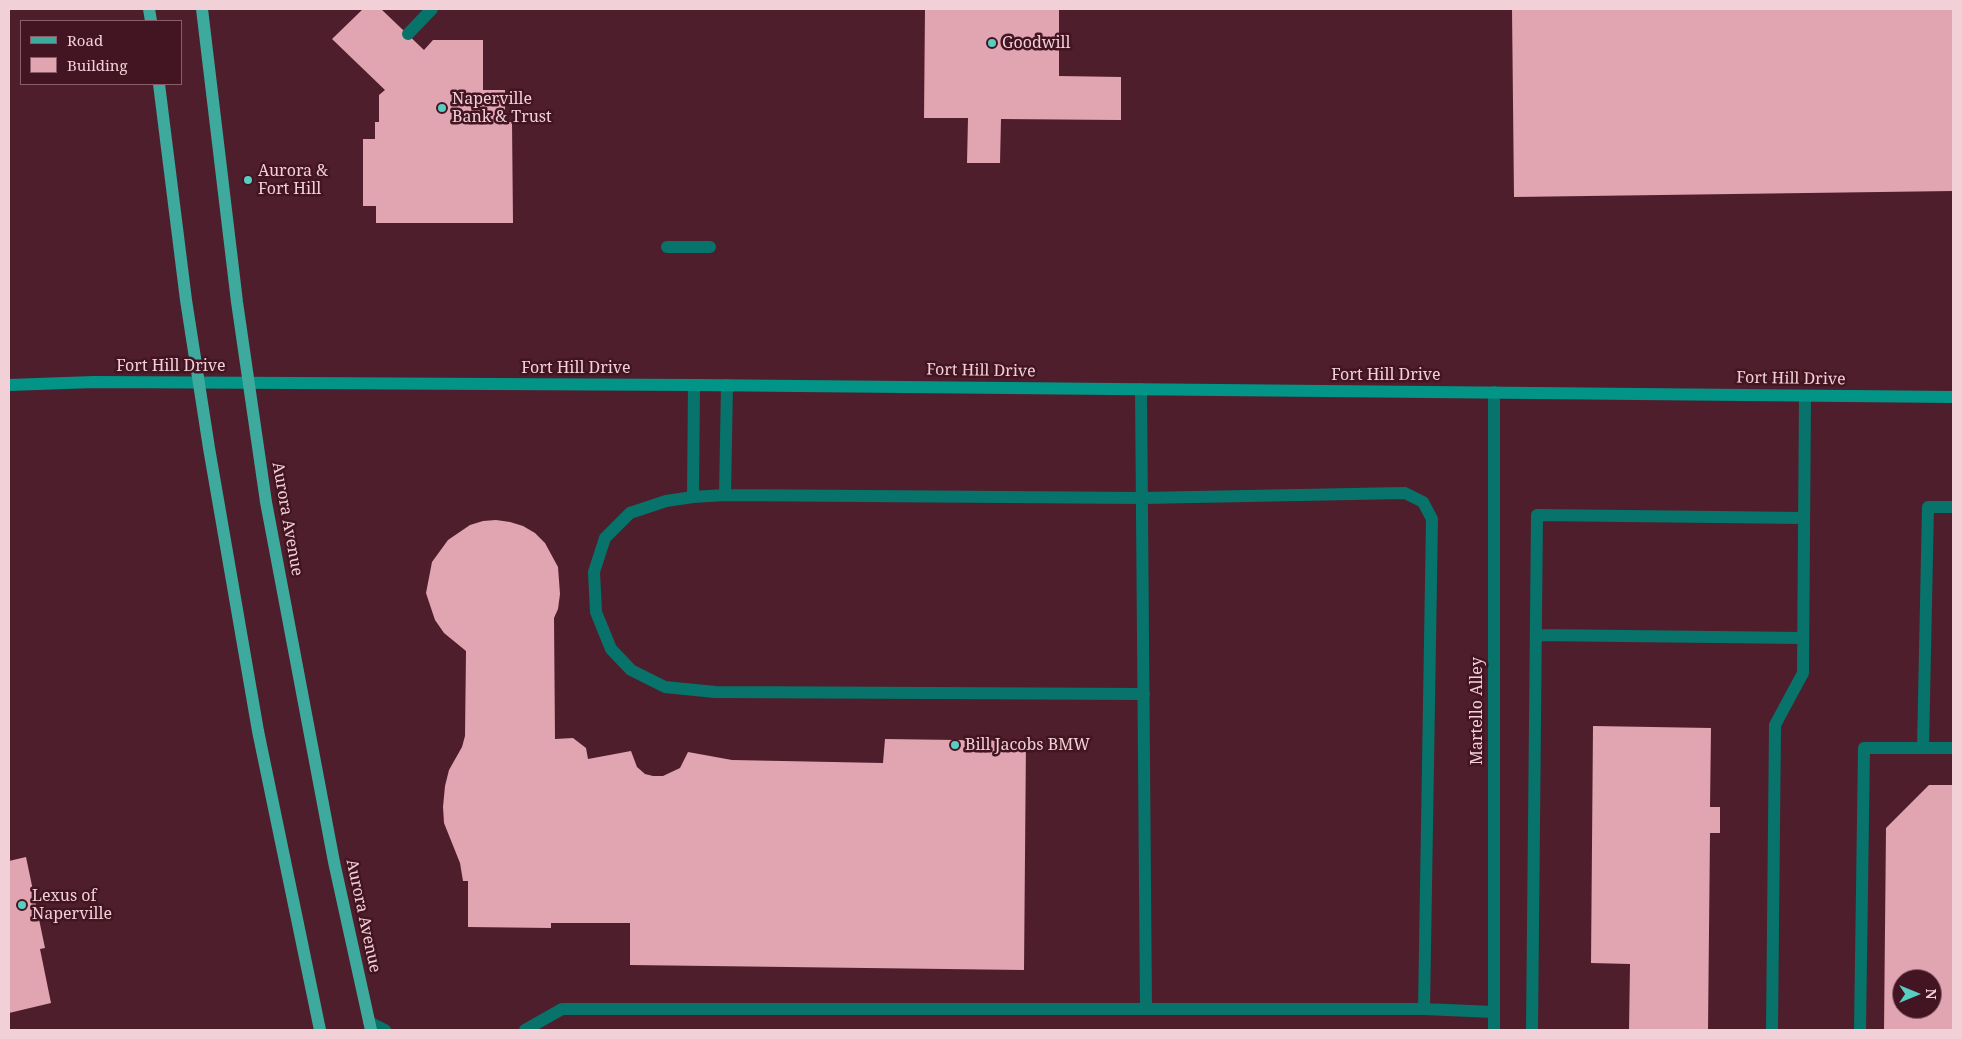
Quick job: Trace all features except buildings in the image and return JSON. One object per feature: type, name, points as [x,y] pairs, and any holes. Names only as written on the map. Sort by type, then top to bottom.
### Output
[{"type":"main road","name":"Aurora Avenue","points":[[202,9],[248,383],[266,502],[332,852],[370,1026]]},
{"type":"main road","points":[[159,85],[186,300],[209,448],[258,731],[320,1030]]},
{"type":"street","points":[[408,34],[432,9]]},
{"type":"street","points":[[667,247],[710,247]]},
{"type":"street","name":"Fort Hill Drive","points":[[9,385],[94,382],[727,385],[1953,397]]},
{"type":"street","points":[[693,497],[694,385]]},
{"type":"street","points":[[725,495],[727,385]]},
{"type":"street","points":[[1141,389],[1146,1009]]},
{"type":"street","name":"Martello Alley","points":[[1494,392],[1494,1030]]},
{"type":"street","points":[[1772,1030],[1775,725],[1803,673],[1805,396]]},
{"type":"street","points":[[1144,694],[715,692],[665,687],[631,670],[611,649],[596,612],[594,572],[605,538],[630,513],[666,501],[693,497],[725,495],[1142,498],[1405,493],[1423,502],[1432,519],[1424,1009]]},
{"type":"street","points":[[1923,748],[1928,507],[1953,507]]},
{"type":"street","points":[[1532,1030],[1537,515],[1804,518]]},
{"type":"street","points":[[1536,635],[1803,638]]},
{"type":"street","points":[[1860,1030],[1864,748],[1953,748]]},
{"type":"street","points":[[525,1030],[562,1009],[1424,1009],[1494,1012]]},
{"type":"street","points":[[370,1026],[385,1030]]},
{"type":"place","name":"Goodwill","points":[[992,43]]},
{"type":"place","name":"Naperville Bank & Trust","points":[[442,108]]},
{"type":"place","name":"Aurora & Fort Hill","points":[[248,180]]},
{"type":"place","name":"Bill Jacobs BMW","points":[[955,745]]},
{"type":"place","name":"Lexus of Naperville","points":[[22,905]]}]
